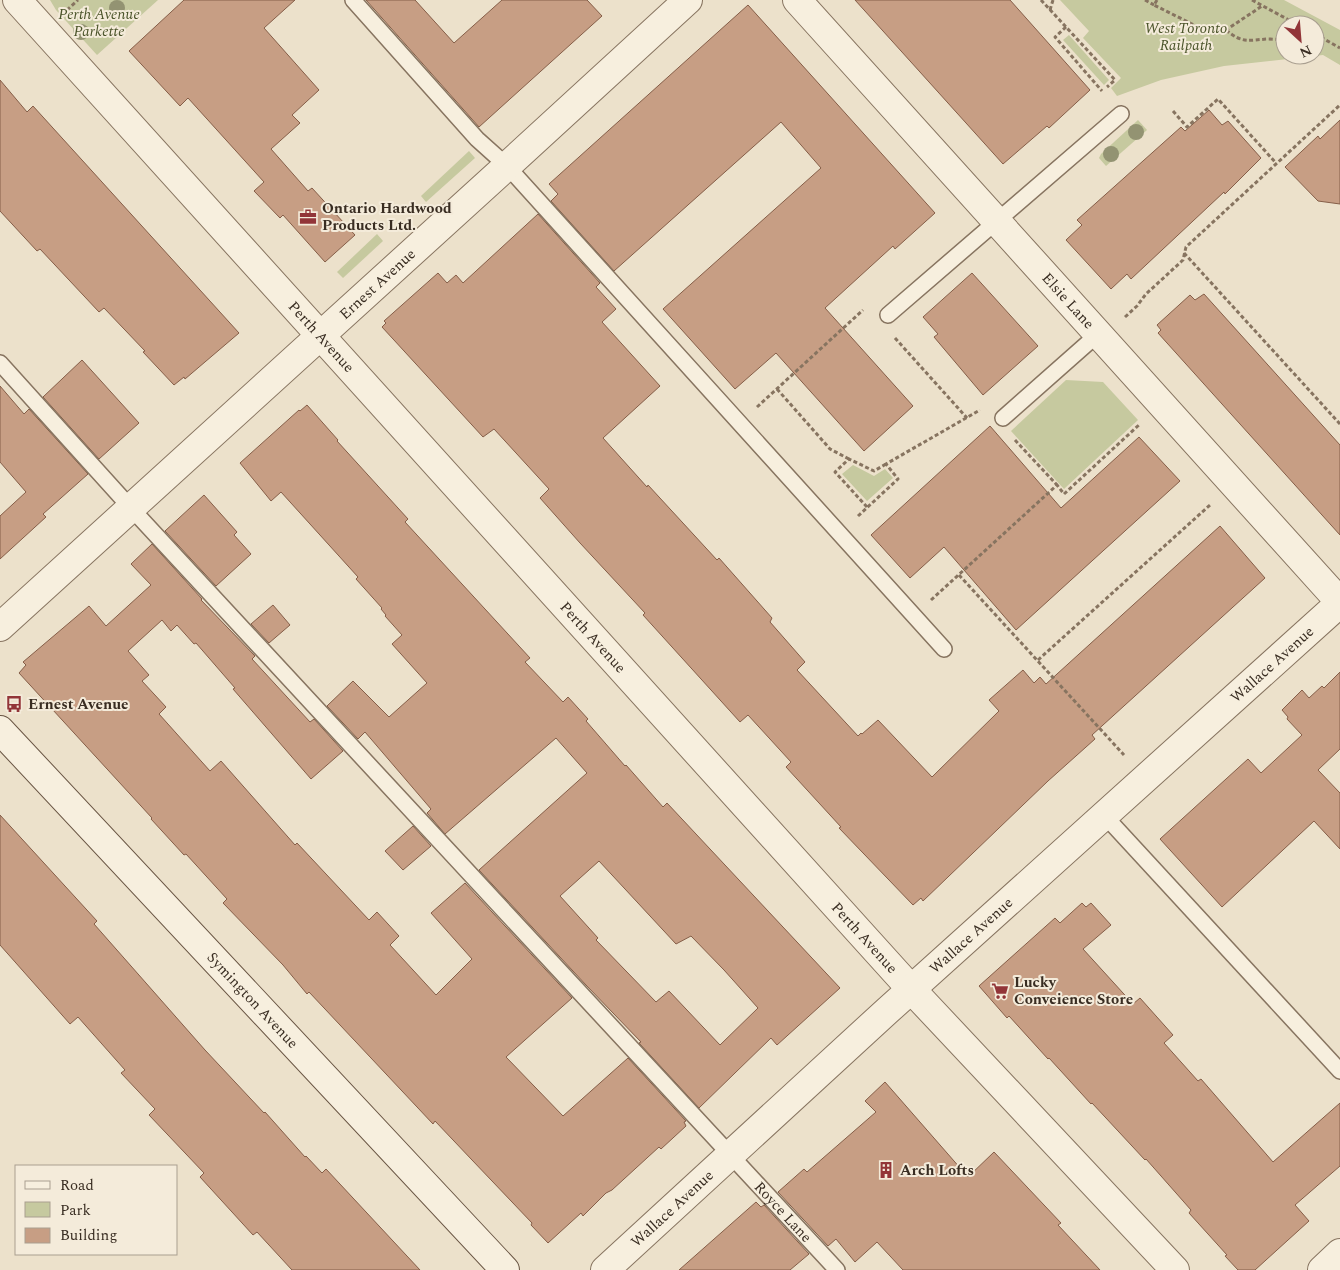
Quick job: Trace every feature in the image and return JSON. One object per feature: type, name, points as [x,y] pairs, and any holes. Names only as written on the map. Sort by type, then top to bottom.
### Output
[{"type":"street","name":"Perth Avenue","points":[[17,0],[910,990],[1175,1270]]},
{"type":"street","name":"Ernest Avenue","points":[[0,627],[688,0]]},
{"type":"street","name":"Elsie Lane","points":[[797,0],[996,220],[1110,327],[1340,602]]},
{"type":"street","name":"Wallace Avenue","points":[[605,1270],[729,1154],[1340,602]]},
{"type":"street","name":"Symington Avenue","points":[[0,730],[506,1270]]},
{"type":"street","points":[[1322,1270],[1340,1254]]},
{"type":"lane","points":[[352,0],[477,139],[507,166],[944,649]]},
{"type":"lane","points":[[888,315],[1121,114]]},
{"type":"lane","points":[[1003,418],[1110,327]]},
{"type":"lane","name":"Royce Lane","points":[[0,363],[130,507],[837,1270]]},
{"type":"lane","points":[[1104,815],[1340,1071]]},
{"type":"path","points":[[1041,0],[1115,80],[1107,87]]},
{"type":"path","points":[[1050,10],[1053,0]]},
{"type":"path","points":[[1145,0],[1212,34],[1226,30],[1262,6]]},
{"type":"path","points":[[1154,5],[1157,0]]},
{"type":"path","points":[[1252,0],[1279,15]]},
{"type":"path","points":[[1066,27],[1055,37],[1102,91]]},
{"type":"path","points":[[1226,30],[1245,41],[1275,39]]},
{"type":"path","points":[[1325,40],[1340,48]]},
{"type":"path","points":[[1173,111],[1187,127],[1218,99],[1276,163]]},
{"type":"path","points":[[1110,327],[1138,306],[1146,294],[1183,260],[1186,248],[1340,105]]},
{"type":"path","points":[[1184,253],[1340,424]]},
{"type":"path","points":[[740,422],[867,306]]},
{"type":"path","points":[[890,332],[967,418]]},
{"type":"path","points":[[777,389],[830,449],[874,471],[985,407]]},
{"type":"path","points":[[1011,436],[1064,494],[1144,420]]},
{"type":"path","points":[[849,459],[835,472],[867,506]]},
{"type":"path","points":[[839,533],[898,478],[886,464]]},
{"type":"path","points":[[914,616],[1057,485]]},
{"type":"path","points":[[1038,660],[1216,499]]},
{"type":"path","points":[[959,574],[1145,778]]},
{"type":"green space","name":"Perth Avenue Parkette","points":[[50,0],[158,0],[97,55],[56,10]]},
{"type":"green space","name":"West Toronto Railpath","points":[[1060,0],[1284,0],[1312,15],[1275,15],[1275,60],[1224,66],[1161,80],[1117,96],[1111,88],[1121,78],[1083,38],[1089,31]]},
{"type":"green space","name":"West Toronto Railpath","points":[[1325,22],[1340,30],[1340,65],[1325,56]]},
{"type":"green space","points":[[1069,35],[1109,80],[1104,85],[1063,40]]},
{"type":"green space","points":[[1138,120],[1147,130],[1106,166],[1099,158],[1101,154]]},
{"type":"green space","points":[[469,151],[475,158],[426,202],[421,196]]},
{"type":"green space","points":[[377,234],[383,241],[343,278],[337,272]]},
{"type":"green space","points":[[1066,380],[1103,382],[1138,420],[1064,489],[1011,431]]},
{"type":"green space","points":[[853,465],[874,476],[885,469],[893,478],[867,501],[842,474]]},
{"type":"building","points":[[184,0],[295,0],[264,28],[319,90],[292,115],[300,123],[271,149],[308,191],[312,188],[355,235],[325,262],[283,215],[280,218],[254,191],[264,182],[188,98],[180,106],[129,51]]},
{"type":"building","points":[[366,0],[415,0],[454,43],[502,0],[587,0],[602,16],[479,127]]},
{"type":"building","points":[[855,0],[1010,0],[1090,90],[1049,128],[1047,126],[1003,164]]},
{"type":"building","points":[[748,5],[935,213],[895,249],[893,246],[825,308],[913,406],[864,451],[776,353],[735,389],[663,309],[821,168],[781,122],[614,271],[551,201],[558,194],[549,184]]},
{"type":"building","points":[[0,80],[27,112],[33,106],[239,333],[185,379],[184,377],[174,385],[104,308],[99,312],[40,249],[37,251],[0,211]]},
{"type":"building","points":[[1209,110],[1222,125],[1228,121],[1261,158],[1225,194],[1224,192],[1131,279],[1127,274],[1111,289],[1066,240],[1082,225],[1077,220],[1181,127],[1185,131]]},
{"type":"building","points":[[1340,120],[1340,204],[1318,201],[1285,167],[1318,136],[1320,139]]},
{"type":"building","points":[[538,214],[600,283],[596,287],[616,309],[602,322],[660,386],[603,438],[717,560],[719,558],[772,618],[770,622],[805,662],[797,670],[858,736],[878,720],[932,777],[999,711],[989,700],[1023,670],[1034,683],[1040,677],[1046,684],[1220,526],[1265,578],[1092,735],[1095,739],[1048,781],[923,901],[921,898],[913,905],[839,828],[841,827],[786,767],[791,762],[748,715],[740,722],[643,615],[645,613],[540,498],[549,489],[494,429],[483,437],[382,327],[386,323],[384,321],[438,273],[447,283],[456,275],[463,283]]},
{"type":"building","points":[[972,273],[1038,346],[983,395],[934,337],[938,334],[923,317]]},
{"type":"building","points":[[1204,294],[1340,445],[1340,535],[1158,333],[1161,330],[1157,325],[1190,295],[1195,300]]},
{"type":"building","points":[[82,360],[139,423],[99,459],[43,397]]},
{"type":"building","points":[[0,386],[24,414],[29,409],[88,474],[43,514],[46,517],[0,559],[0,516],[26,492],[0,462]]},
{"type":"building","points":[[307,405],[408,519],[405,522],[530,658],[525,662],[563,702],[568,697],[588,719],[586,721],[663,807],[667,803],[840,988],[777,1045],[771,1038],[699,1108],[639,1043],[641,1042],[479,870],[587,773],[556,738],[445,834],[427,813],[431,809],[365,732],[358,739],[327,706],[353,681],[389,717],[427,683],[392,644],[402,635],[385,616],[382,608],[356,579],[358,577],[281,492],[271,501],[240,463]],"holes":[[[599,861],[676,944],[691,936],[758,1008],[720,1045],[669,991],[656,1002],[596,940],[598,938],[560,896]]]},
{"type":"building","points":[[990,426],[1061,508],[1139,437],[1180,481],[1016,630],[944,547],[910,578],[871,535]]},
{"type":"building","points":[[204,495],[237,532],[234,535],[251,554],[216,586],[165,531]]},
{"type":"building","points":[[152,544],[201,600],[255,656],[252,659],[310,722],[314,719],[343,751],[311,779],[196,643],[194,644],[177,625],[171,631],[162,620],[128,651],[149,675],[142,681],[166,707],[159,714],[210,771],[221,761],[295,845],[297,843],[369,920],[377,912],[399,936],[390,945],[436,995],[472,959],[431,913],[465,883],[572,998],[506,1057],[563,1116],[628,1058],[686,1121],[684,1122],[686,1126],[661,1149],[659,1147],[612,1190],[606,1193],[583,1216],[581,1213],[548,1243],[531,1225],[532,1223],[435,1121],[433,1124],[309,992],[307,994],[283,965],[223,903],[227,899],[186,854],[184,855],[19,673],[26,665],[23,662],[89,606],[106,626],[151,585],[131,564]]},
{"type":"building","points":[[273,605],[290,625],[269,643],[251,624]]},
{"type":"building","points":[[1340,672],[1340,749],[1318,770],[1340,793],[1340,849],[1314,821],[1222,907],[1160,839],[1248,759],[1261,773],[1302,735],[1287,719],[1288,717],[1282,710],[1302,690],[1309,698],[1322,686],[1324,688]]},
{"type":"building","points":[[0,815],[97,921],[94,924],[205,1050],[265,1112],[305,1157],[322,1173],[326,1169],[420,1270],[292,1270],[257,1232],[253,1235],[200,1177],[204,1173],[149,1115],[155,1109],[121,1073],[125,1070],[78,1017],[70,1024],[0,945]]},
{"type":"building","points":[[413,826],[431,846],[403,870],[385,851]]},
{"type":"building","points":[[1082,903],[1086,907],[1091,903],[1111,925],[1083,949],[1133,1004],[1140,998],[1173,1035],[1164,1043],[1198,1081],[1201,1079],[1273,1162],[1340,1103],[1340,1166],[1295,1205],[1309,1221],[1255,1270],[1238,1270],[1189,1213],[1191,1210],[1146,1159],[1091,1104],[1009,1016],[1007,1018],[979,986],[1055,918],[1060,923]]},
{"type":"building","points":[[885,1082],[968,1177],[994,1152],[1061,1223],[1058,1225],[1100,1270],[903,1270],[877,1242],[855,1262],[836,1239],[828,1246],[778,1192],[804,1169],[807,1172],[876,1112],[865,1101]]},
{"type":"building","points":[[756,1202],[761,1207],[764,1205],[809,1254],[790,1270],[679,1270]]},
{"type":"place","name":"Ontario Hardwood Products Ltd.","points":[[308,217]]},
{"type":"place","name":"Ernest Avenue","points":[[14,704]]},
{"type":"place","name":"Lucky Conveience Store","points":[[1000,991]]},
{"type":"place","name":"Arch Lofts","points":[[886,1170]]}]
